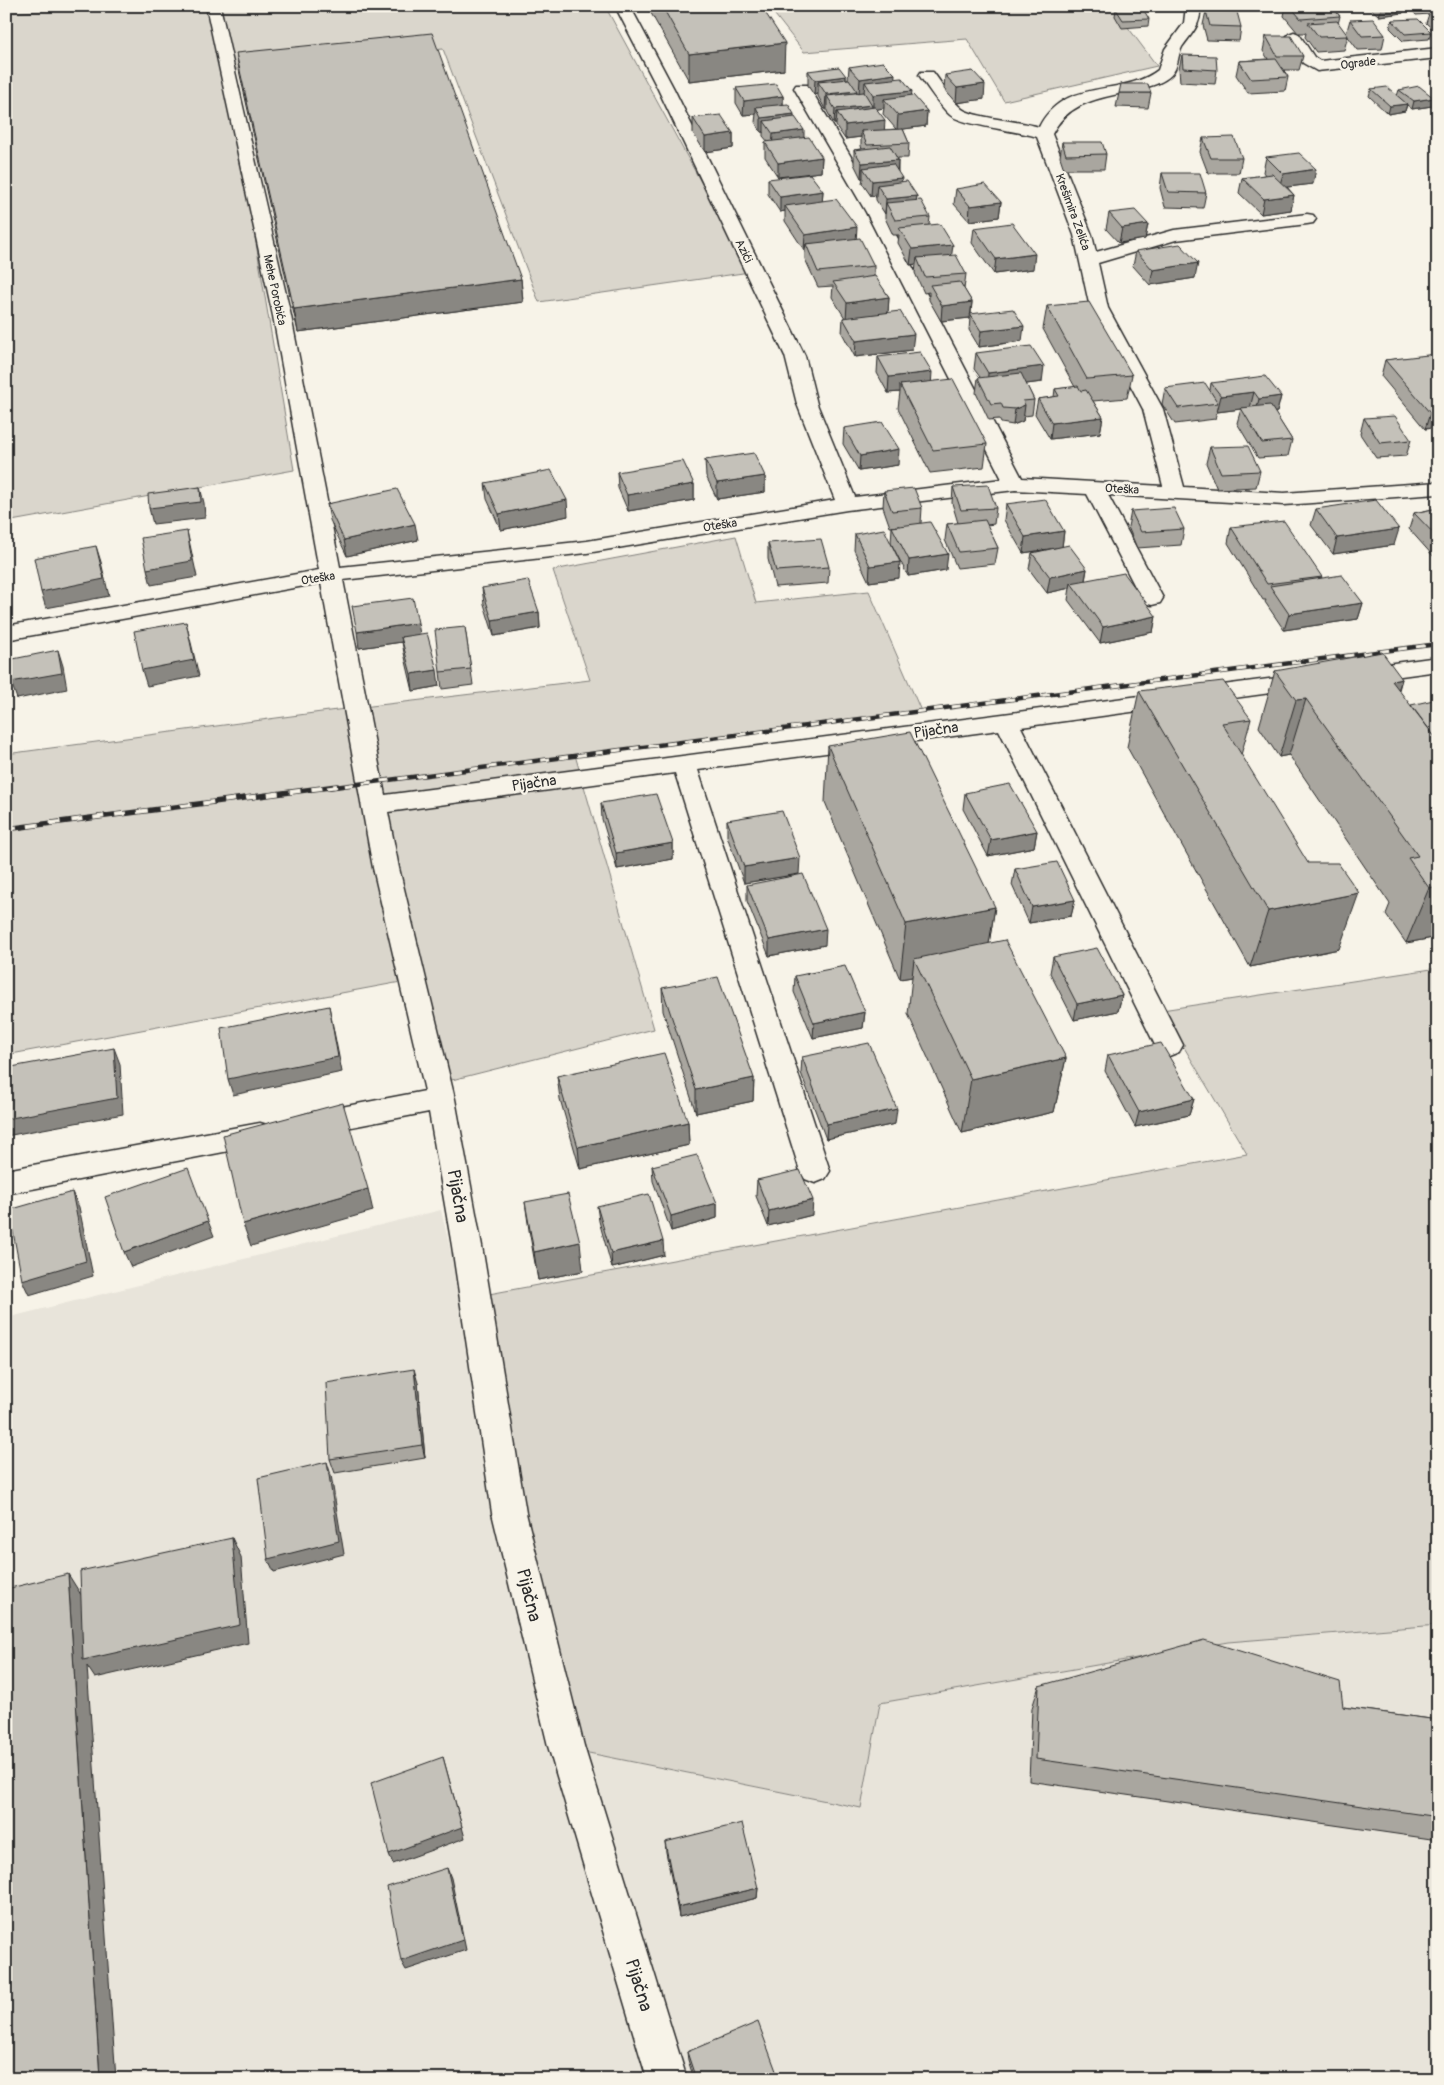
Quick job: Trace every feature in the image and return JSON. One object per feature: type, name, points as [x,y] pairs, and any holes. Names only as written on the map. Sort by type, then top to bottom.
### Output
[{"type":"street","name":"Mehe Porobića","points":[[213,6],[282,316],[330,575]]},
{"type":"street","name":"Azići","points":[[622,6],[666,90],[795,356],[807,404],[846,504]]},
{"type":"street","points":[[927,75],[957,113],[984,121],[1023,127],[1044,134],[1049,122],[1069,103],[1099,93],[1148,82],[1164,74],[1170,64],[1172,50],[1191,26],[1194,13],[1193,6]]},
{"type":"street","name":"Ograde","points":[[1294,37],[1308,60],[1317,66],[1438,53]]},
{"type":"street","points":[[802,88],[875,212],[1015,484]]},
{"type":"street","name":"Krešimira Zelića","points":[[1044,134],[1083,234],[1099,308],[1152,409],[1175,492]]},
{"type":"street","points":[[1089,260],[1174,235],[1306,219]]},
{"type":"street","name":"Oteška","points":[[6,633],[330,575],[587,547],[846,504],[1015,484],[1284,499],[1438,488]]},
{"type":"street","points":[[1094,488],[1152,598]]},
{"type":"street","name":"Pijačna","points":[[330,575],[386,868],[441,1099],[467,1246],[509,1513],[566,1746],[667,2079]]},
{"type":"street","name":"Pijačna","points":[[375,805],[1438,664]]},
{"type":"street","points":[[1006,721],[1169,1045]]},
{"type":"street","points":[[684,764],[815,1171]]},
{"type":"street","points":[[6,1182],[441,1099]]},
{"type":"shaded area","points":[[119,6],[605,6],[750,272],[539,302],[443,49],[227,70],[294,470],[6,522],[6,13]]},
{"type":"shaded area","points":[[768,6],[1112,6],[1157,66],[1004,101],[967,39],[804,52]]},
{"type":"shaded area","points":[[736,536],[756,603],[869,591],[921,711],[575,755],[654,1029],[428,1086],[417,979],[6,1055],[6,754],[329,711],[590,680],[553,570]]},
{"type":"shaded area","points":[[1438,968],[1438,1625],[1228,1642],[880,1703],[861,1808],[569,1749],[462,1299],[1247,1154],[1162,1010]]},
{"type":"shaded area","points":[[441,1210],[569,1749],[861,1808],[880,1703],[1228,1642],[1438,1625],[1438,2079],[6,2079],[6,1318]]},
{"type":"building","points":[[662,6],[761,6],[785,43],[689,54]]},
{"type":"building","points":[[1290,6],[1331,6],[1340,16],[1301,19]]},
{"type":"building","points":[[1142,7],[1149,19],[1123,20],[1116,9]]},
{"type":"building","points":[[1438,8],[1438,16],[1430,9]]},
{"type":"building","points":[[1206,11],[1237,12],[1241,27],[1210,26]]},
{"type":"building","points":[[1373,19],[1385,35],[1362,36],[1350,20]]},
{"type":"building","points":[[1418,19],[1431,32],[1405,34],[1392,20]]},
{"type":"building","points":[[1337,21],[1348,36],[1319,37],[1308,23]]},
{"type":"building","points":[[432,33],[521,279],[294,309],[236,53]]},
{"type":"building","points":[[1266,36],[1291,36],[1303,56],[1277,56]]},
{"type":"building","points":[[1182,55],[1216,56],[1217,70],[1183,68]]},
{"type":"building","points":[[1276,59],[1288,77],[1251,79],[1239,61]]},
{"type":"building","points":[[883,62],[895,74],[860,79],[849,67]]},
{"type":"building","points":[[839,67],[846,76],[815,80],[808,71]]},
{"type":"building","points":[[973,71],[985,84],[957,88],[945,75]]},
{"type":"building","points":[[902,78],[912,91],[873,95],[865,82]]},
{"type":"building","points":[[849,79],[857,91],[826,94],[818,82]]},
{"type":"building","points":[[776,84],[783,96],[744,101],[736,88]]},
{"type":"building","points":[[1121,84],[1148,84],[1151,93],[1119,93]]},
{"type":"building","points":[[1419,86],[1434,98],[1414,101],[1399,90]]},
{"type":"building","points":[[1387,87],[1407,104],[1390,106],[1371,89]]},
{"type":"building","points":[[864,92],[872,105],[835,109],[827,96]]},
{"type":"building","points":[[913,95],[927,111],[898,115],[884,99]]},
{"type":"building","points":[[788,104],[794,114],[761,118],[756,107]]},
{"type":"building","points":[[875,107],[885,120],[845,125],[837,112]]},
{"type":"building","points":[[721,115],[733,133],[705,137],[693,118]]},
{"type":"building","points":[[795,117],[804,130],[773,134],[764,121]]},
{"type":"building","points":[[903,129],[909,143],[867,145],[861,131]]},
{"type":"building","points":[[809,137],[822,157],[778,163],[765,142]]},
{"type":"building","points":[[1234,137],[1242,158],[1211,158],[1203,138]]},
{"type":"building","points":[[1062,142],[1102,142],[1106,154],[1066,155]]},
{"type":"building","points":[[890,146],[898,160],[862,163],[854,150]]},
{"type":"building","points":[[1299,153],[1316,169],[1283,174],[1266,157]]},
{"type":"building","points":[[893,164],[902,178],[872,181],[863,168]]},
{"type":"building","points":[[1162,173],[1200,173],[1206,193],[1168,192]]},
{"type":"building","points":[[810,174],[823,191],[780,197],[768,179]]},
{"type":"building","points":[[1272,174],[1294,195],[1264,199],[1242,178]]},
{"type":"building","points":[[907,181],[917,196],[886,199],[877,185]]},
{"type":"building","points":[[985,184],[1001,202],[970,206],[956,189]]},
{"type":"building","points":[[836,199],[857,227],[805,235],[785,206]]},
{"type":"building","points":[[921,200],[930,217],[895,220],[886,203]]},
{"type":"building","points":[[1135,210],[1148,224],[1122,228],[1109,213]]},
{"type":"building","points":[[1012,223],[1035,254],[996,259],[974,228]]},
{"type":"building","points":[[940,224],[953,245],[912,249],[899,228]]},
{"type":"building","points":[[860,238],[874,266],[818,272],[806,244]]},
{"type":"building","points":[[1180,244],[1198,263],[1153,270],[1136,251]]},
{"type":"building","points":[[956,255],[966,274],[925,277],[917,258]]},
{"type":"building","points":[[875,276],[889,297],[847,303],[833,282]]},
{"type":"building","points":[[960,282],[972,302],[942,306],[930,285]]},
{"type":"building","points":[[1089,302],[1132,375],[1087,379],[1047,306]]},
{"type":"building","points":[[1013,309],[1024,326],[981,331],[970,314]]},
{"type":"building","points":[[900,311],[914,334],[856,341],[843,318]]},
{"type":"building","points":[[1031,346],[1044,366],[988,373],[976,353]]},
{"type":"building","points":[[920,352],[932,372],[889,377],[878,357]]},
{"type":"building","points":[[1438,355],[1438,412],[1430,413],[1385,360]]},
{"type":"building","points":[[1021,373],[1034,400],[1023,401],[1025,405],[1015,409],[1003,408],[1001,403],[991,404],[978,378]]},
{"type":"building","points":[[1265,376],[1281,396],[1259,399],[1254,392],[1221,396],[1211,383]]},
{"type":"building","points":[[953,379],[987,444],[933,450],[900,385]]},
{"type":"building","points":[[1205,383],[1218,403],[1178,408],[1165,388]]},
{"type":"building","points":[[1078,386],[1081,391],[1086,390],[1103,417],[1052,423],[1038,399],[1059,396],[1055,389]]},
{"type":"building","points":[[1270,405],[1292,440],[1262,443],[1241,408]]},
{"type":"building","points":[[1395,416],[1411,440],[1380,443],[1364,418]]},
{"type":"building","points":[[882,422],[899,449],[860,456],[844,428]]},
{"type":"building","points":[[1248,446],[1260,471],[1221,473],[1210,447]]},
{"type":"building","points":[[754,453],[765,476],[717,483],[705,460]]},
{"type":"building","points":[[683,461],[694,484],[627,495],[617,472]]},
{"type":"building","points":[[551,470],[567,500],[499,514],[485,483]]},
{"type":"building","points":[[988,485],[996,508],[961,510],[953,487]]},
{"type":"building","points":[[200,487],[201,502],[149,508],[148,494]]},
{"type":"building","points":[[914,488],[922,508],[892,511],[884,491]]},
{"type":"building","points":[[397,489],[415,524],[344,540],[327,504]]},
{"type":"building","points":[[1045,499],[1064,531],[1025,537],[1006,504]]},
{"type":"building","points":[[1376,500],[1399,529],[1337,538],[1316,509]]},
{"type":"building","points":[[1174,508],[1184,529],[1141,532],[1131,511]]},
{"type":"building","points":[[1438,508],[1438,538],[1414,513]]},
{"type":"building","points":[[985,520],[998,548],[959,552],[947,524]]},
{"type":"building","points":[[1284,521],[1322,577],[1267,584],[1231,527]]},
{"type":"building","points":[[930,522],[948,554],[909,560],[892,527]]},
{"type":"building","points":[[884,529],[900,562],[870,566],[855,534]]},
{"type":"building","points":[[187,531],[192,561],[147,569],[141,538]]},
{"type":"building","points":[[821,539],[829,567],[776,571],[768,543]]},
{"type":"building","points":[[1069,545],[1087,569],[1050,577],[1032,553]]},
{"type":"building","points":[[96,546],[104,579],[41,592],[34,558]]},
{"type":"building","points":[[1124,573],[1156,616],[1103,627],[1071,583]]},
{"type":"building","points":[[1342,575],[1363,603],[1289,614],[1270,586]]},
{"type":"building","points":[[528,580],[539,612],[492,620],[482,588]]},
{"type":"building","points":[[413,598],[418,623],[357,632],[352,606]]},
{"type":"building","points":[[186,622],[194,660],[142,670],[134,631]]},
{"type":"building","points":[[465,627],[471,669],[440,672],[435,630]]},
{"type":"building","points":[[427,633],[437,670],[411,674],[401,637]]},
{"type":"building","points":[[58,650],[62,673],[11,682],[8,660]]},
{"type":"building","points":[[1382,652],[1402,679],[1392,681],[1438,741],[1438,886],[1429,888],[1408,858],[1418,856],[1306,699],[1296,700],[1275,671]]},
{"type":"building","points":[[1223,681],[1251,719],[1222,723],[1308,863],[1338,863],[1359,893],[1268,911],[1139,691]]},
{"type":"building","points":[[1438,699],[1438,741],[1411,705]]},
{"type":"building","points":[[910,732],[995,907],[906,924],[828,746]]},
{"type":"building","points":[[1010,784],[1037,831],[991,840],[965,793]]},
{"type":"building","points":[[656,794],[673,843],[616,853],[601,803]]},
{"type":"building","points":[[782,811],[800,858],[744,867],[727,820]]},
{"type":"building","points":[[1057,862],[1075,900],[1032,907],[1015,869]]},
{"type":"building","points":[[803,874],[826,929],[769,940],[747,885]]},
{"type":"building","points":[[1005,940],[1066,1058],[971,1079],[914,959]]},
{"type":"building","points":[[1097,948],[1122,995],[1077,1004],[1053,957]]},
{"type":"building","points":[[845,966],[865,1012],[814,1023],[795,976]]},
{"type":"building","points":[[718,977],[754,1078],[696,1090],[662,988]]},
{"type":"building","points":[[329,1006],[338,1057],[228,1079],[221,1028]]},
{"type":"building","points":[[869,1043],[897,1109],[827,1124],[802,1057]]},
{"type":"building","points":[[1161,1043],[1194,1099],[1139,1112],[1108,1055]]},
{"type":"building","points":[[114,1048],[117,1098],[6,1119],[6,1068]]},
{"type":"building","points":[[664,1053],[688,1122],[578,1147],[557,1076]]},
{"type":"building","points":[[343,1103],[368,1189],[243,1224],[223,1135]]},
{"type":"building","points":[[697,1155],[717,1203],[671,1216],[652,1166]]},
{"type":"building","points":[[188,1168],[208,1221],[124,1252],[105,1197]]},
{"type":"building","points":[[800,1170],[813,1200],[769,1211],[757,1180]]},
{"type":"building","points":[[72,1192],[86,1261],[22,1280],[9,1210]]},
{"type":"building","points":[[568,1194],[580,1242],[534,1252],[525,1202]]},
{"type":"building","points":[[649,1194],[663,1241],[611,1253],[597,1206]]},
{"type":"building","points":[[414,1369],[422,1445],[330,1459],[326,1383]]},
{"type":"building","points":[[327,1462],[339,1541],[268,1559],[258,1478]]},
{"type":"building","points":[[232,1538],[240,1625],[83,1660],[80,1571]]},
{"type":"building","points":[[68,1574],[100,2079],[6,2079],[6,1589]]},
{"type":"building","points":[[1204,1640],[1340,1682],[1343,1707],[1438,1720],[1438,1817],[1036,1759],[1039,1686]]},
{"type":"building","points":[[443,1757],[462,1827],[389,1854],[371,1783]]},
{"type":"building","points":[[742,1823],[758,1888],[678,1907],[665,1842]]},
{"type":"building","points":[[447,1868],[463,1940],[401,1961],[387,1887]]},
{"type":"building","points":[[758,2022],[779,2079],[696,2079],[687,2052]]},
{"type":"railway","points":[[327,788],[1438,644]]},
{"type":"railway","points":[[6,829],[337,786]]}]
